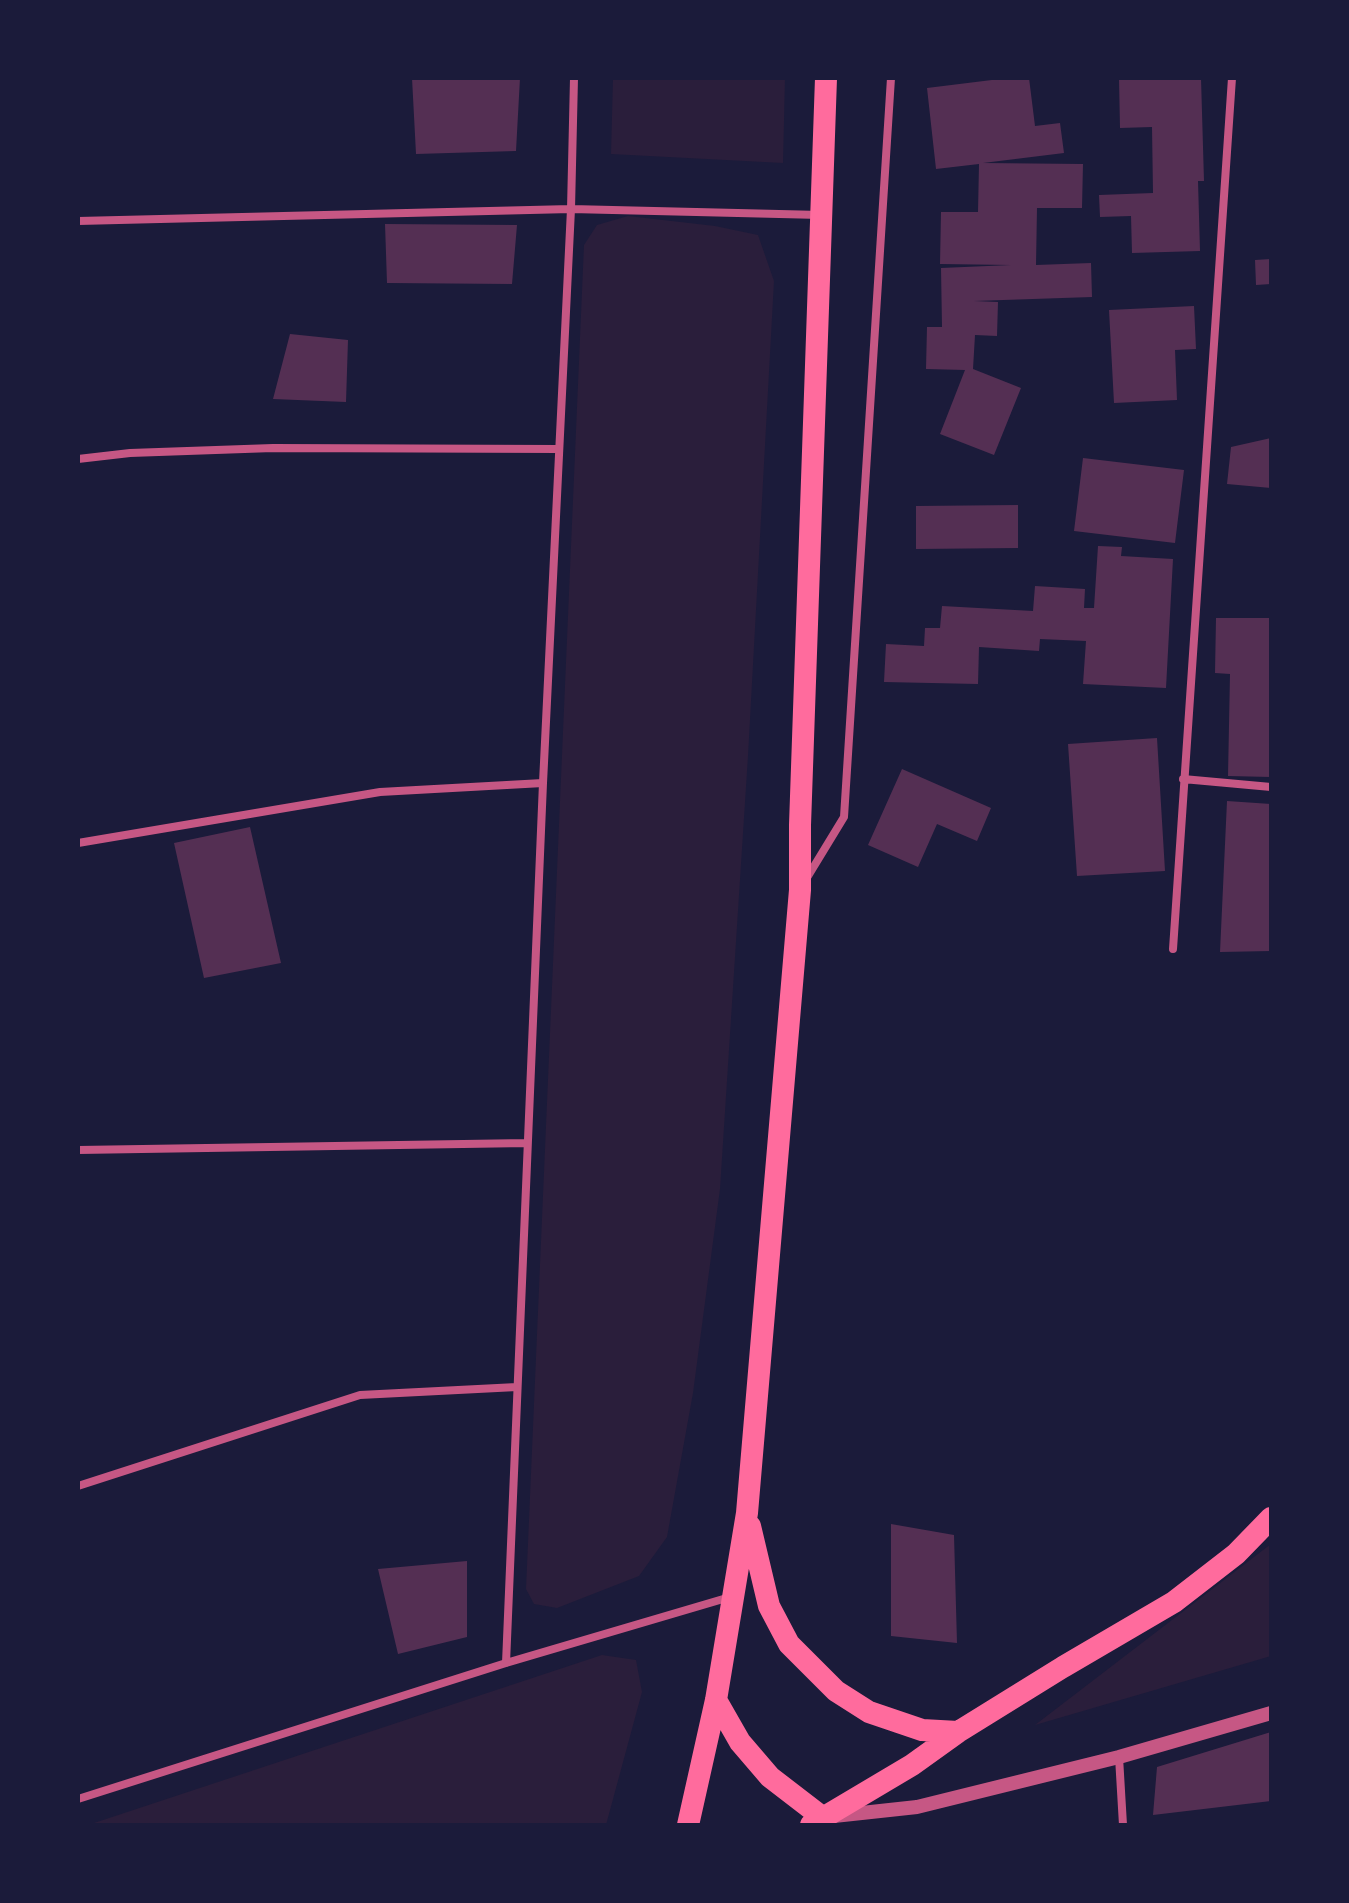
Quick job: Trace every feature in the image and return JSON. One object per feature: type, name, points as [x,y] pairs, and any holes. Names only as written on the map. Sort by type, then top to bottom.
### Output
[{"type":"highway","points":[[688,1825],[716,1700],[747,1513],[800,890],[826,78]]},
{"type":"highway","points":[[747,1513],[769,1606],[789,1644],[836,1691],[869,1712],[922,1730],[958,1732]]},
{"type":"highway","points":[[716,1700],[740,1742],[816,1822],[1174,1602],[1236,1554],[1271,1518]]},
{"type":"street","points":[[506,1663],[571,209],[574,78]]},
{"type":"street","points":[[800,890],[844,817],[891,78]]},
{"type":"street","points":[[1173,949],[1232,78]]},
{"type":"street","points":[[78,221],[571,209],[821,215]]},
{"type":"street","points":[[78,459],[130,453],[273,448],[559,449]]},
{"type":"street","points":[[1183,779],[1271,787]]},
{"type":"street","points":[[78,843],[380,792],[543,783]]},
{"type":"street","points":[[78,1150],[527,1143]]},
{"type":"street","points":[[78,1486],[360,1395],[517,1387]]},
{"type":"street","points":[[78,1799],[506,1663],[734,1595]]},
{"type":"street","points":[[816,1822],[917,1807],[1119,1757],[1271,1713]]},
{"type":"street","points":[[1119,1757],[1123,1825]]},
{"type":"shaded area","points":[[613,78],[785,78],[783,163],[611,154]]},
{"type":"shaded area","points":[[628,216],[715,226],[758,235],[774,281],[720,1189],[693,1393],[667,1537],[639,1576],[557,1608],[534,1604],[526,1589],[584,245],[597,225]]},
{"type":"shaded area","points":[[1271,1544],[1271,1656],[1035,1725]]},
{"type":"shaded area","points":[[602,1655],[636,1660],[642,1692],[606,1825],[88,1825]]},
{"type":"building","points":[[412,78],[520,78],[516,151],[416,154]]},
{"type":"building","points":[[1029,78],[1035,126],[1060,123],[1064,153],[983,163],[1083,164],[1082,208],[1037,208],[1036,265],[1091,263],[1092,297],[974,301],[998,302],[997,336],[975,335],[973,369],[1021,388],[994,455],[940,434],[965,370],[926,369],[927,327],[942,327],[941,268],[1011,265],[940,264],[941,212],[978,212],[979,164],[936,169],[927,88]]},
{"type":"building","points":[[1119,78],[1201,78],[1204,181],[1198,181],[1200,251],[1132,253],[1131,216],[1100,217],[1099,195],[1153,193],[1152,127],[1120,128]]},
{"type":"building","points":[[385,224],[517,225],[512,284],[387,283]]},
{"type":"building","points":[[1271,259],[1271,284],[1256,285],[1255,260]]},
{"type":"building","points":[[1194,306],[1196,349],[1175,350],[1177,400],[1114,403],[1109,310]]},
{"type":"building","points":[[290,334],[348,340],[346,402],[273,399]]},
{"type":"building","points":[[1271,438],[1271,488],[1227,484],[1231,447]]},
{"type":"building","points":[[1083,458],[1184,470],[1175,543],[1074,531]]},
{"type":"building","points":[[1018,505],[1018,548],[916,549],[916,506]]},
{"type":"building","points":[[1098,546],[1122,547],[1121,556],[1173,559],[1166,688],[1083,684],[1086,641],[1040,639],[1039,651],[979,647],[978,684],[884,682],[886,644],[924,646],[925,628],[940,628],[942,606],[1033,611],[1035,586],[1085,589],[1084,608],[1094,608]]},
{"type":"building","points":[[1216,618],[1269,618],[1271,777],[1228,776],[1230,674],[1215,673]]},
{"type":"building","points":[[1157,738],[1165,871],[1077,876],[1068,744]]},
{"type":"building","points":[[902,769],[991,808],[977,841],[937,824],[918,867],[868,845]]},
{"type":"building","points":[[1227,801],[1271,804],[1271,951],[1220,952]]},
{"type":"building","points":[[250,827],[281,963],[204,978],[174,843]]},
{"type":"building","points":[[891,1524],[954,1535],[957,1643],[891,1636]]},
{"type":"building","points":[[467,1561],[467,1637],[398,1654],[378,1569]]},
{"type":"building","points":[[1271,1732],[1271,1801],[1153,1815],[1157,1767]]}]
